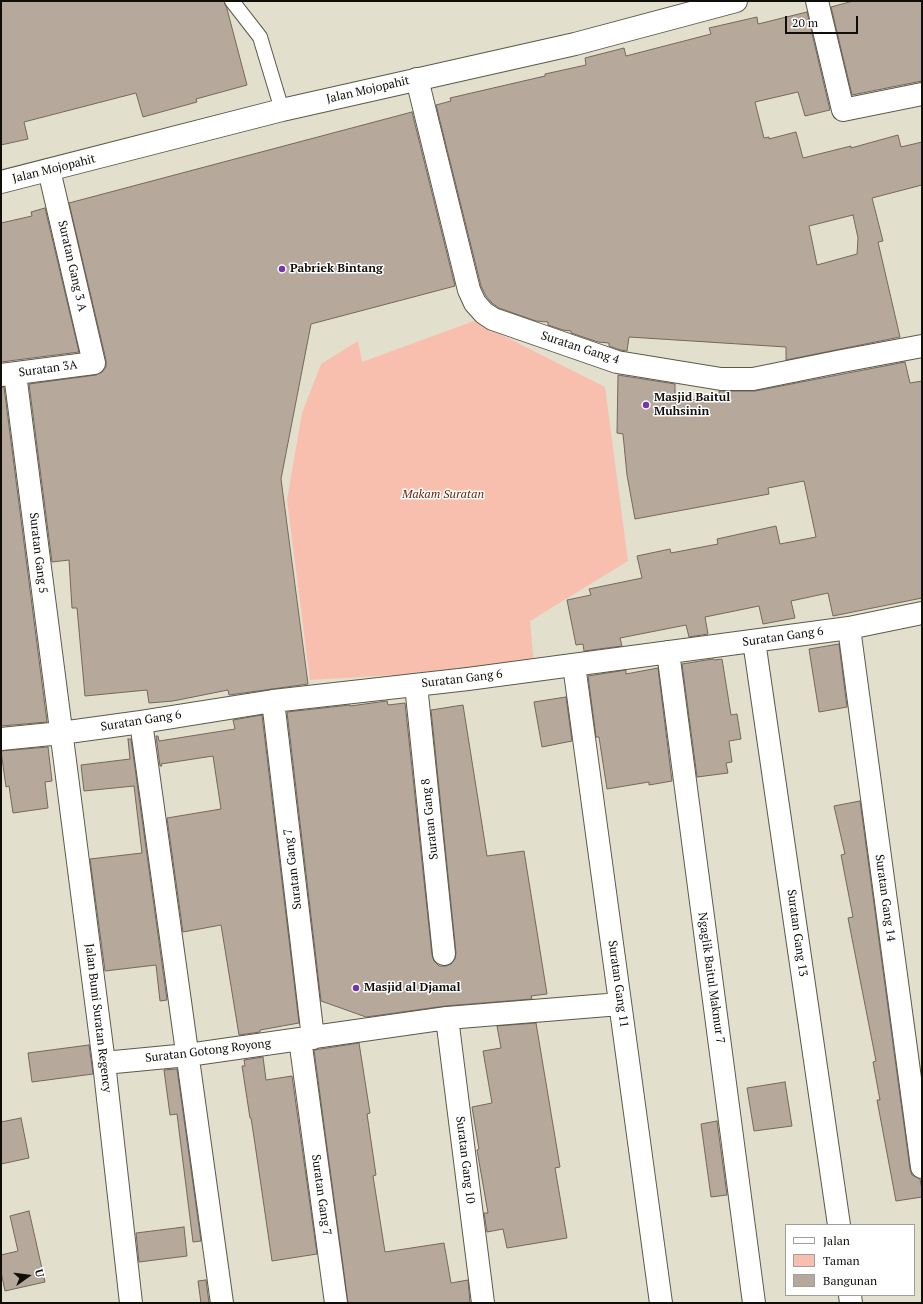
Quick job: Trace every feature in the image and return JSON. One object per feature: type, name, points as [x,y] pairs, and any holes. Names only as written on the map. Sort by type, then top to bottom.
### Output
[{"type":"street","name":"Jalan Mojopahit","points":[[1,182],[282,110],[575,44],[736,1]]},
{"type":"street","points":[[817,1],[843,110],[922,94]]},
{"type":"street","name":"Suratan Gang 4","points":[[417,79],[469,290],[475,303],[484,313],[493,319],[617,362],[721,379],[753,379],[922,346]]},
{"type":"street","name":"Suratan Gang 3 A","points":[[49,170],[94,363]]},
{"type":"street","name":"Suratan 3A","points":[[8,374],[94,363]]},
{"type":"street","name":"Suratan Gang 5","points":[[8,374],[61,733]]},
{"type":"street","name":"Suratan Gang 6","points":[[1,739],[61,733],[141,722],[273,701],[416,685],[754,641],[848,628],[922,613]]},
{"type":"street","name":"Suratan Gang 14","points":[[848,628],[922,1167]]},
{"type":"street","name":"Suratan Gang 13","points":[[754,641],[840,1224]]},
{"type":"street","name":"Ngaglik Baitul Makmur 7","points":[[668,652],[754,1303]]},
{"type":"street","name":"Suratan Gang 11","points":[[574,665],[661,1303]]},
{"type":"street","name":"Suratan Gang 8","points":[[416,685],[444,954]]},
{"type":"street","name":"Suratan Gang 7","points":[[273,701],[306,1038],[336,1303]]},
{"type":"street","points":[[141,722],[222,1303]]},
{"type":"street","name":"Jalan Bumi Suratan Regency","points":[[61,733],[104,1063],[132,1303]]},
{"type":"street","name":"Suratan Gotong Royong","points":[[104,1063],[188,1055],[447,1018],[620,1004]]},
{"type":"street","name":"Suratan Gang 10","points":[[447,1018],[483,1303]]},
{"type":"lane","points":[[232,1],[260,37],[282,110]]},
{"type":"green space","name":"Makam Suratan","points":[[474,321],[605,387],[628,561],[530,621],[534,665],[310,680],[287,500],[302,413],[321,364],[358,341],[362,362]]},
{"type":"building","points":[[1,1],[224,1],[247,85],[196,99],[197,102],[143,117],[136,93],[24,122],[28,139],[1,145]]},
{"type":"building","points":[[853,1],[922,1],[922,81],[852,95],[831,7]]},
{"type":"building","points":[[807,12],[830,110],[805,116],[798,92],[755,102],[764,138],[769,137],[769,139],[796,132],[803,158],[851,146],[851,148],[898,135],[901,147],[922,142],[922,185],[872,198],[883,241],[878,242],[900,337],[786,360],[786,347],[629,337],[627,351],[609,346],[609,343],[598,342],[571,333],[571,331],[548,325],[548,322],[536,321],[499,308],[492,303],[486,296],[481,286],[436,105],[451,101],[450,98],[586,65],[585,58],[624,48],[626,56],[711,34],[709,28],[757,17],[758,24]],"holes":[[[853,215],[858,238],[857,254],[817,265],[809,226]]]},
{"type":"building","points":[[412,112],[455,286],[311,324],[281,479],[308,684],[229,695],[228,690],[173,701],[149,703],[147,690],[85,696],[77,608],[72,608],[69,560],[52,562],[29,384],[96,375],[102,372],[106,367],[106,360],[69,203]]},
{"type":"building","points":[[45,208],[79,352],[1,362],[1,223],[32,216],[31,212]]},
{"type":"building","points":[[905,362],[910,383],[922,381],[922,598],[833,616],[828,593],[791,601],[795,618],[763,624],[759,606],[705,617],[708,634],[689,637],[686,625],[620,638],[622,646],[584,651],[583,644],[576,645],[567,600],[591,595],[589,589],[642,578],[637,556],[670,549],[671,553],[718,544],[717,539],[776,526],[780,544],[816,537],[804,481],[768,488],[769,494],[635,519],[627,475],[623,434],[617,433],[618,375],[675,384],[675,403],[719,395],[719,391],[755,391]]},
{"type":"building","points":[[1,387],[4,387],[47,722],[1,726]]},
{"type":"building","points":[[839,644],[847,707],[819,712],[809,649]]},
{"type":"building","points":[[722,659],[731,715],[737,714],[741,739],[729,741],[732,762],[726,763],[728,773],[697,777],[682,664]]},
{"type":"building","points":[[658,668],[672,781],[649,785],[649,782],[607,789],[599,737],[596,737],[588,676],[626,670],[626,674]]},
{"type":"building","points":[[566,697],[572,741],[542,747],[534,702]]},
{"type":"building","points":[[387,701],[388,705],[405,703],[432,955],[434,961],[439,966],[446,966],[451,964],[455,959],[456,953],[431,710],[463,705],[487,856],[524,851],[547,994],[531,996],[532,999],[445,1006],[366,1017],[321,1001],[287,712]]},
{"type":"building","points":[[262,715],[299,1023],[239,1035],[221,925],[183,932],[167,818],[221,809],[213,756],[161,764],[162,766],[160,766],[156,736],[158,736],[159,741],[235,729],[233,720]]},
{"type":"building","points":[[128,739],[131,739],[167,1000],[160,1001],[156,965],[105,971],[90,859],[142,853],[134,786],[84,791],[81,765],[130,759]]},
{"type":"building","points":[[48,747],[52,781],[45,782],[48,808],[13,813],[9,786],[6,787],[1,751]]},
{"type":"building","points":[[860,801],[910,1169],[912,1175],[920,1179],[922,1190],[922,1197],[896,1201],[877,1100],[880,1100],[873,1062],[876,1061],[848,918],[853,917],[841,855],[845,854],[834,806]]},
{"type":"building","points":[[536,1023],[560,1167],[555,1168],[567,1238],[507,1248],[503,1229],[487,1232],[484,1213],[488,1213],[477,1150],[479,1149],[472,1107],[492,1103],[483,1051],[501,1048],[497,1026]]},
{"type":"building","points":[[359,1043],[370,1113],[367,1114],[376,1175],[373,1176],[385,1252],[444,1243],[451,1283],[468,1280],[470,1303],[348,1303],[314,1050]]},
{"type":"building","points":[[89,1045],[93,1074],[32,1082],[28,1053]]},
{"type":"building","points":[[263,1057],[266,1080],[292,1076],[317,1254],[272,1261],[242,1066],[245,1066],[244,1060]]},
{"type":"building","points":[[177,1069],[201,1241],[193,1242],[177,1114],[170,1115],[164,1070]]},
{"type":"building","points":[[785,1082],[792,1126],[754,1131],[747,1088]]},
{"type":"building","points":[[21,1118],[29,1158],[1,1164],[1,1122]]},
{"type":"building","points":[[717,1121],[727,1195],[711,1197],[701,1124]]},
{"type":"building","points":[[29,1211],[45,1282],[5,1291],[1,1272],[1,1255],[18,1251],[10,1216]]},
{"type":"building","points":[[184,1227],[187,1256],[139,1262],[136,1233]]},
{"type":"building","points":[[206,1280],[209,1303],[201,1303],[198,1281]]},
{"type":"place","name":"Pabriek Bintang","points":[[282,269]]},
{"type":"place","name":"Masjid Baitul Muhsinin","points":[[646,405]]},
{"type":"place","name":"Masjid al Djamal","points":[[356,988]]}]
